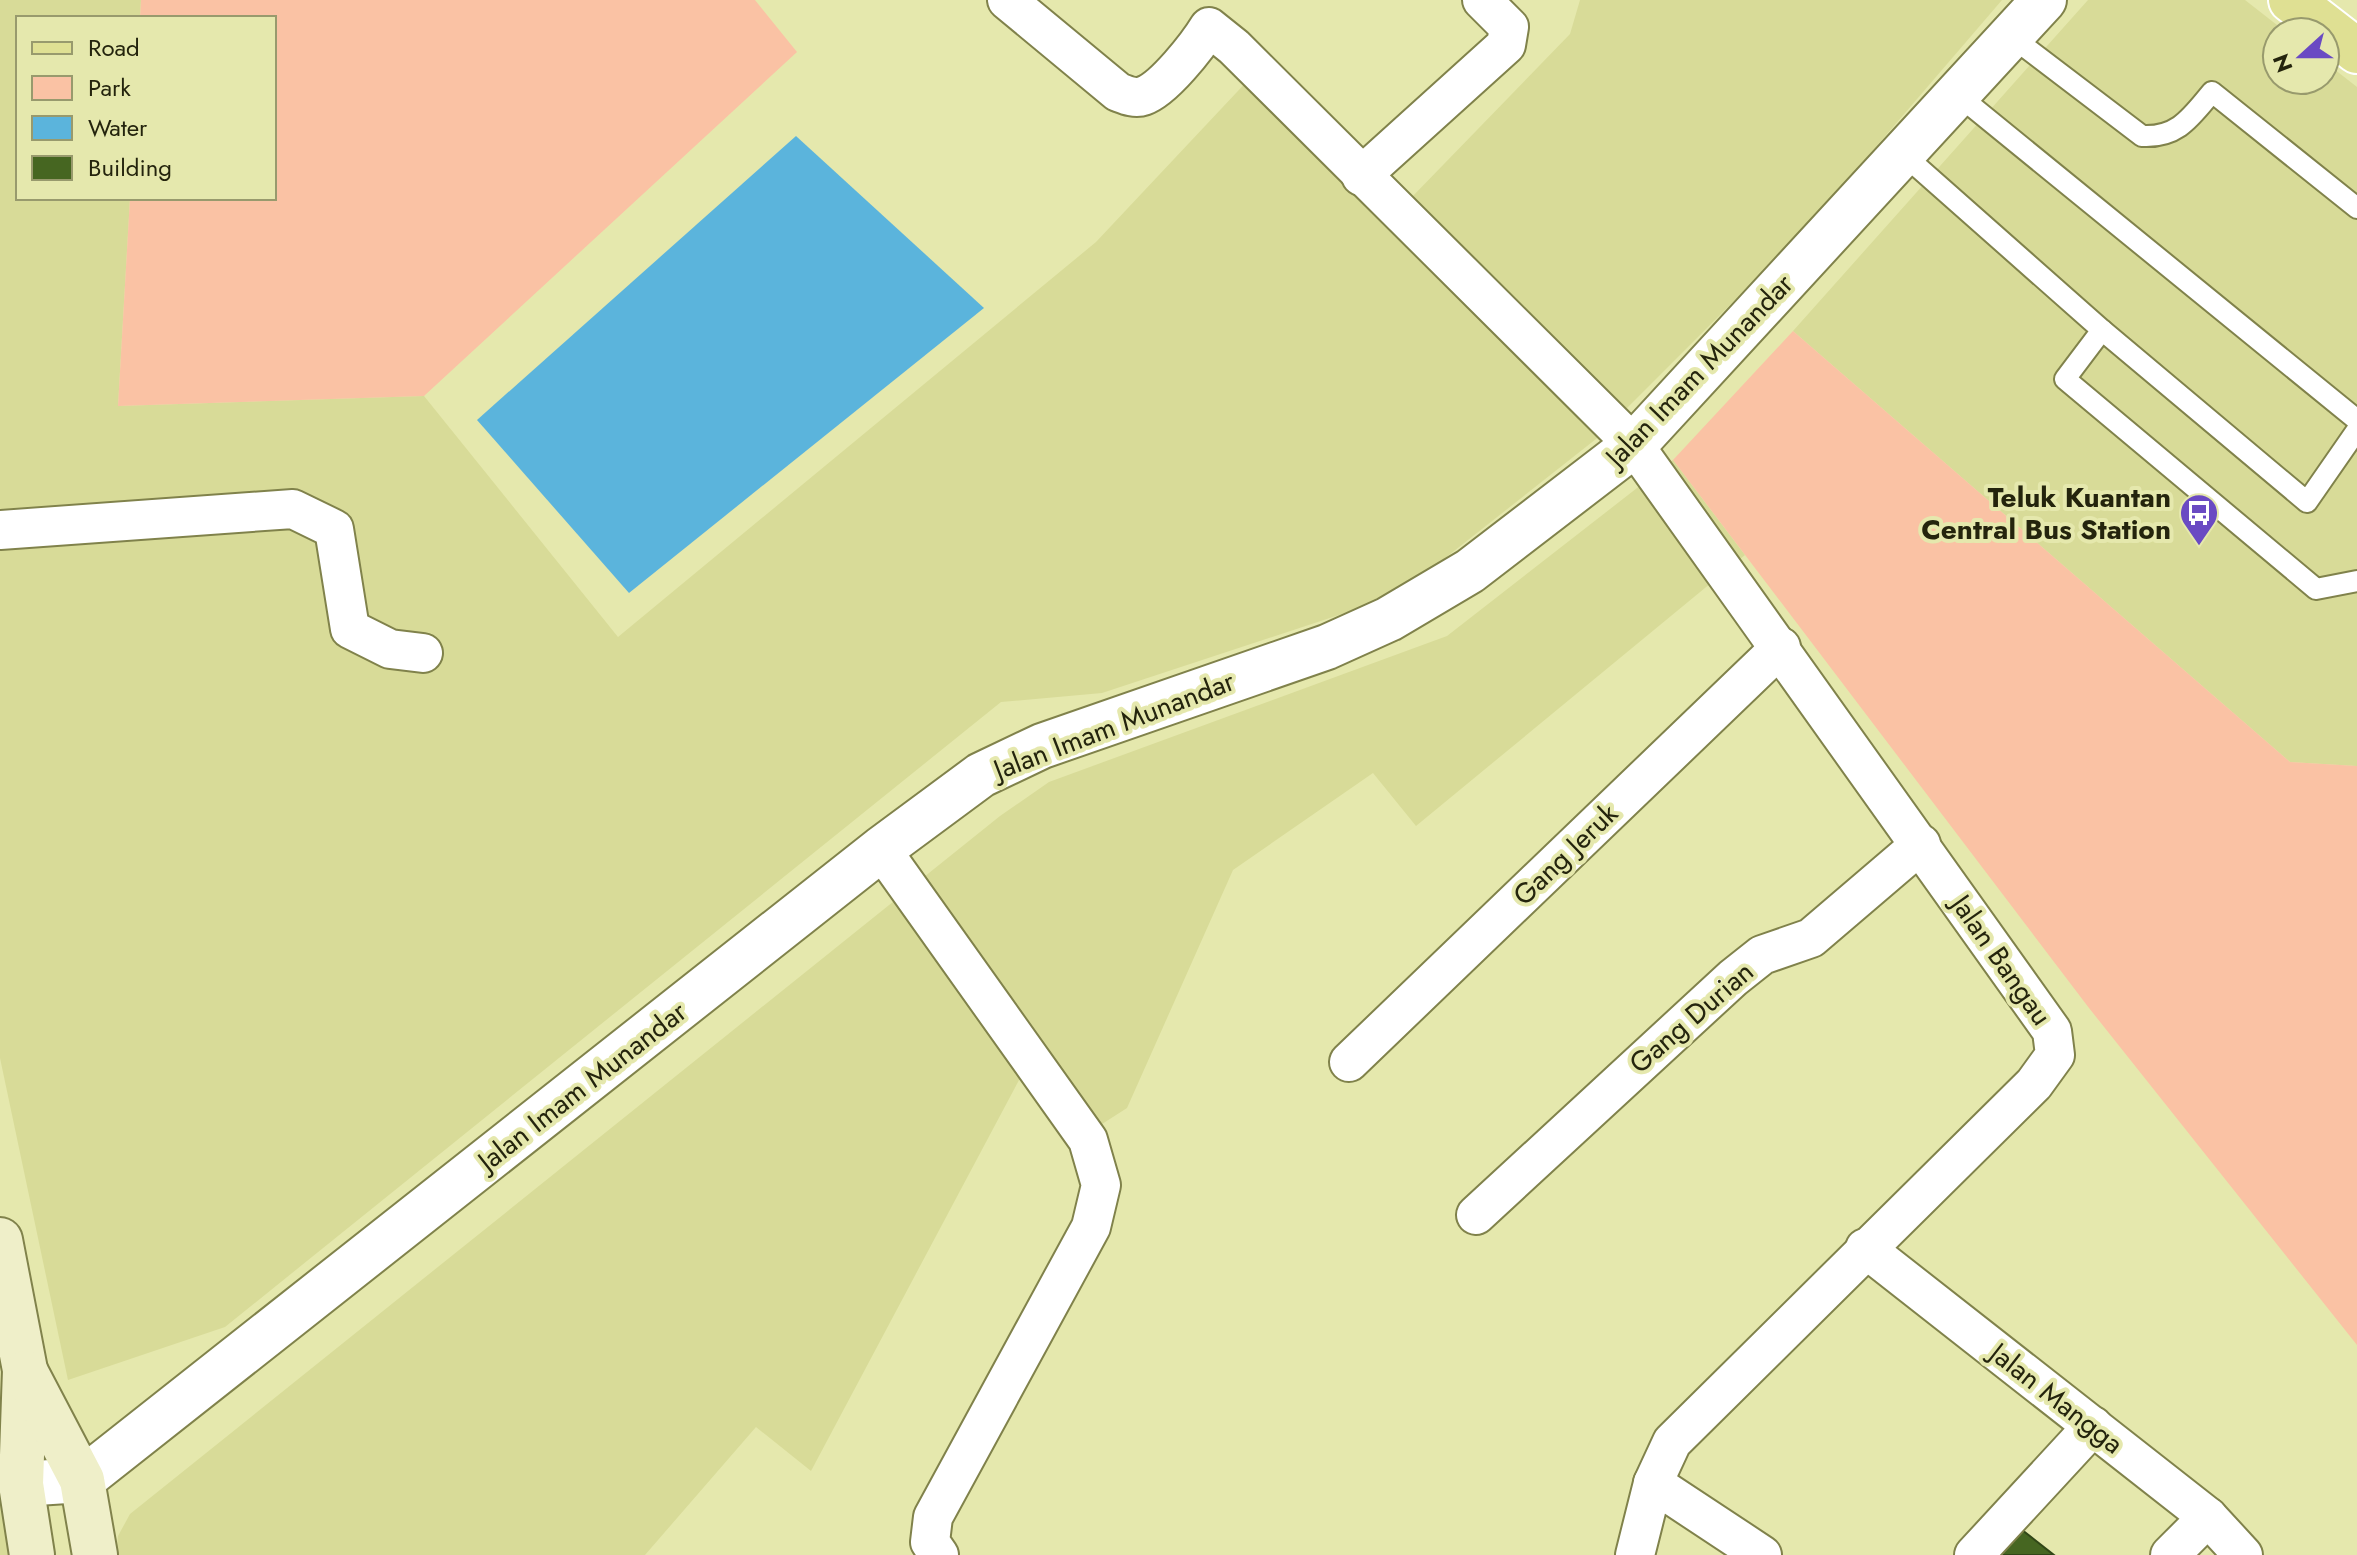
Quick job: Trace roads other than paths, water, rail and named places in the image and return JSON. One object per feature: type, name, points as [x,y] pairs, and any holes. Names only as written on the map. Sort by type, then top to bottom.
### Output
[{"type":"main road","points":[[2291,0],[2357,51]]},
{"type":"main road","points":[[0,1240],[25,1370],[82,1480],[95,1555]]},
{"type":"main road","points":[[25,1370],[10,1487],[32,1555]]},
{"type":"street","points":[[1007,0],[1118,92],[1134,97],[1144,96],[1156,88],[1197,46],[1217,13]]},
{"type":"street","points":[[1361,176],[1506,45],[1509,27],[1482,0]]},
{"type":"street","name":"Jalan Imam Munandar","points":[[82,1480],[881,849],[981,775],[1042,746],[1327,647],[1389,619],[1470,571],[1634,445],[2044,0]]},
{"type":"street","name":"Jalan Bangau","points":[[1217,13],[1234,47],[1634,445],[2052,1031],[2055,1055],[2034,1084],[1672,1442],[1653,1483],[1635,1555]]},
{"type":"street","points":[[0,530],[293,509],[334,529],[350,629],[390,649],[423,653]]},
{"type":"street","name":"Gang Jeruk","points":[[1349,1062],[1781,647]]},
{"type":"street","name":"Gang Durian","points":[[1476,1215],[1733,978],[1762,955],[1811,938],[1921,844]]},
{"type":"street","points":[[881,849],[1088,1140],[1101,1185],[1091,1227],[933,1517],[930,1542],[939,1555]]},
{"type":"street","name":"Jalan Mangga","points":[[1865,1248],[2208,1517],[2243,1555]]},
{"type":"street","points":[[1974,1555],[2093,1426]]},
{"type":"street","points":[[10,1487],[82,1480]]},
{"type":"street","points":[[1653,1483],[1762,1555]]},
{"type":"street","points":[[2170,1555],[2208,1517]]},
{"type":"lane","points":[[2012,37],[2142,136],[2161,137],[2180,130],[2212,92],[2357,208]]},
{"type":"lane","points":[[1958,95],[2357,420]]},
{"type":"lane","points":[[1903,154],[2102,330],[2307,502],[2357,430]]},
{"type":"lane","points":[[2102,330],[2065,379],[2316,589],[2357,581]]},
{"type":"water","points":[[796,136],[984,308],[629,593],[477,420]]},
{"type":"place","name":"Teluk Kuantan Central Bus Station","points":[[2199,547]]}]
